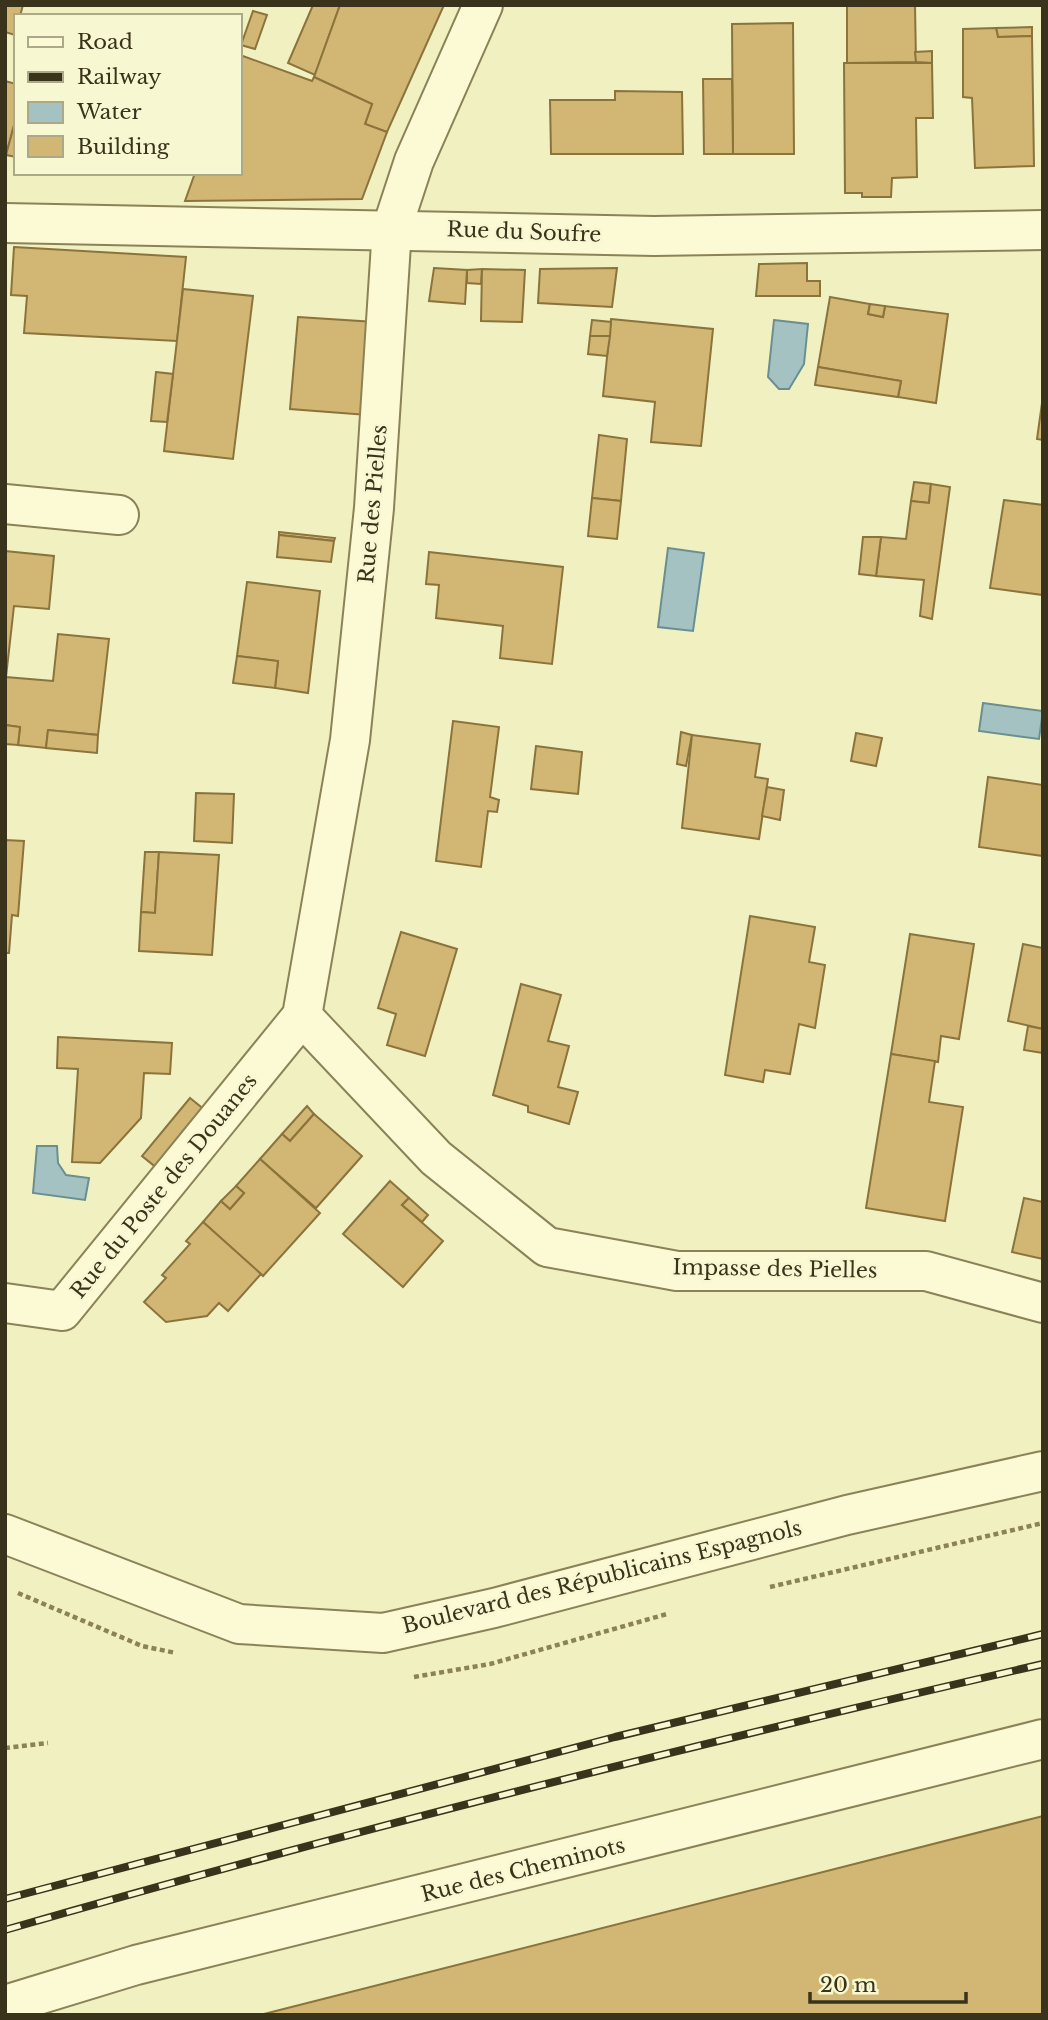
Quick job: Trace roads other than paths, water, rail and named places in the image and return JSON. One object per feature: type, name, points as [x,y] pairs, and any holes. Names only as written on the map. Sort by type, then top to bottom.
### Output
[{"type":"street","name":"Rue des Pielles","points":[[302,1016],[350,740],[374,508],[392,228],[414,161],[483,5]]},
{"type":"street","name":"Rue du Soufre","points":[[5,222],[392,228],[654,236],[1043,230]]},
{"type":"street","points":[[5,504],[120,515]]},
{"type":"street","name":"Rue du Poste des Douanes","points":[[5,1303],[62,1311],[302,1016]]},
{"type":"street","name":"Impasse des Pielles","points":[[302,1016],[436,1158],[547,1247],[677,1271],[926,1271],[1043,1303]]},
{"type":"street","name":"Boulevard des Républicains Espagnols","points":[[5,1534],[239,1624],[383,1633],[494,1608],[837,1518],[1043,1471]]},
{"type":"street","name":"Rue des Cheminots","points":[[5,2005],[136,1965],[1043,1739]]},
{"type":"water","points":[[774,320],[808,324],[804,364],[789,389],[779,389],[768,377]]},
{"type":"water","points":[[668,548],[704,553],[693,631],[658,627]]},
{"type":"water","points":[[983,703],[1043,711],[1039,739],[979,731]]},
{"type":"water","points":[[37,1146],[57,1146],[58,1163],[66,1175],[89,1178],[85,1200],[33,1193]]},
{"type":"railway","points":[[5,1899],[615,1737],[1043,1634]]},
{"type":"railway","points":[[5,1930],[522,1790],[1043,1664]]}]
